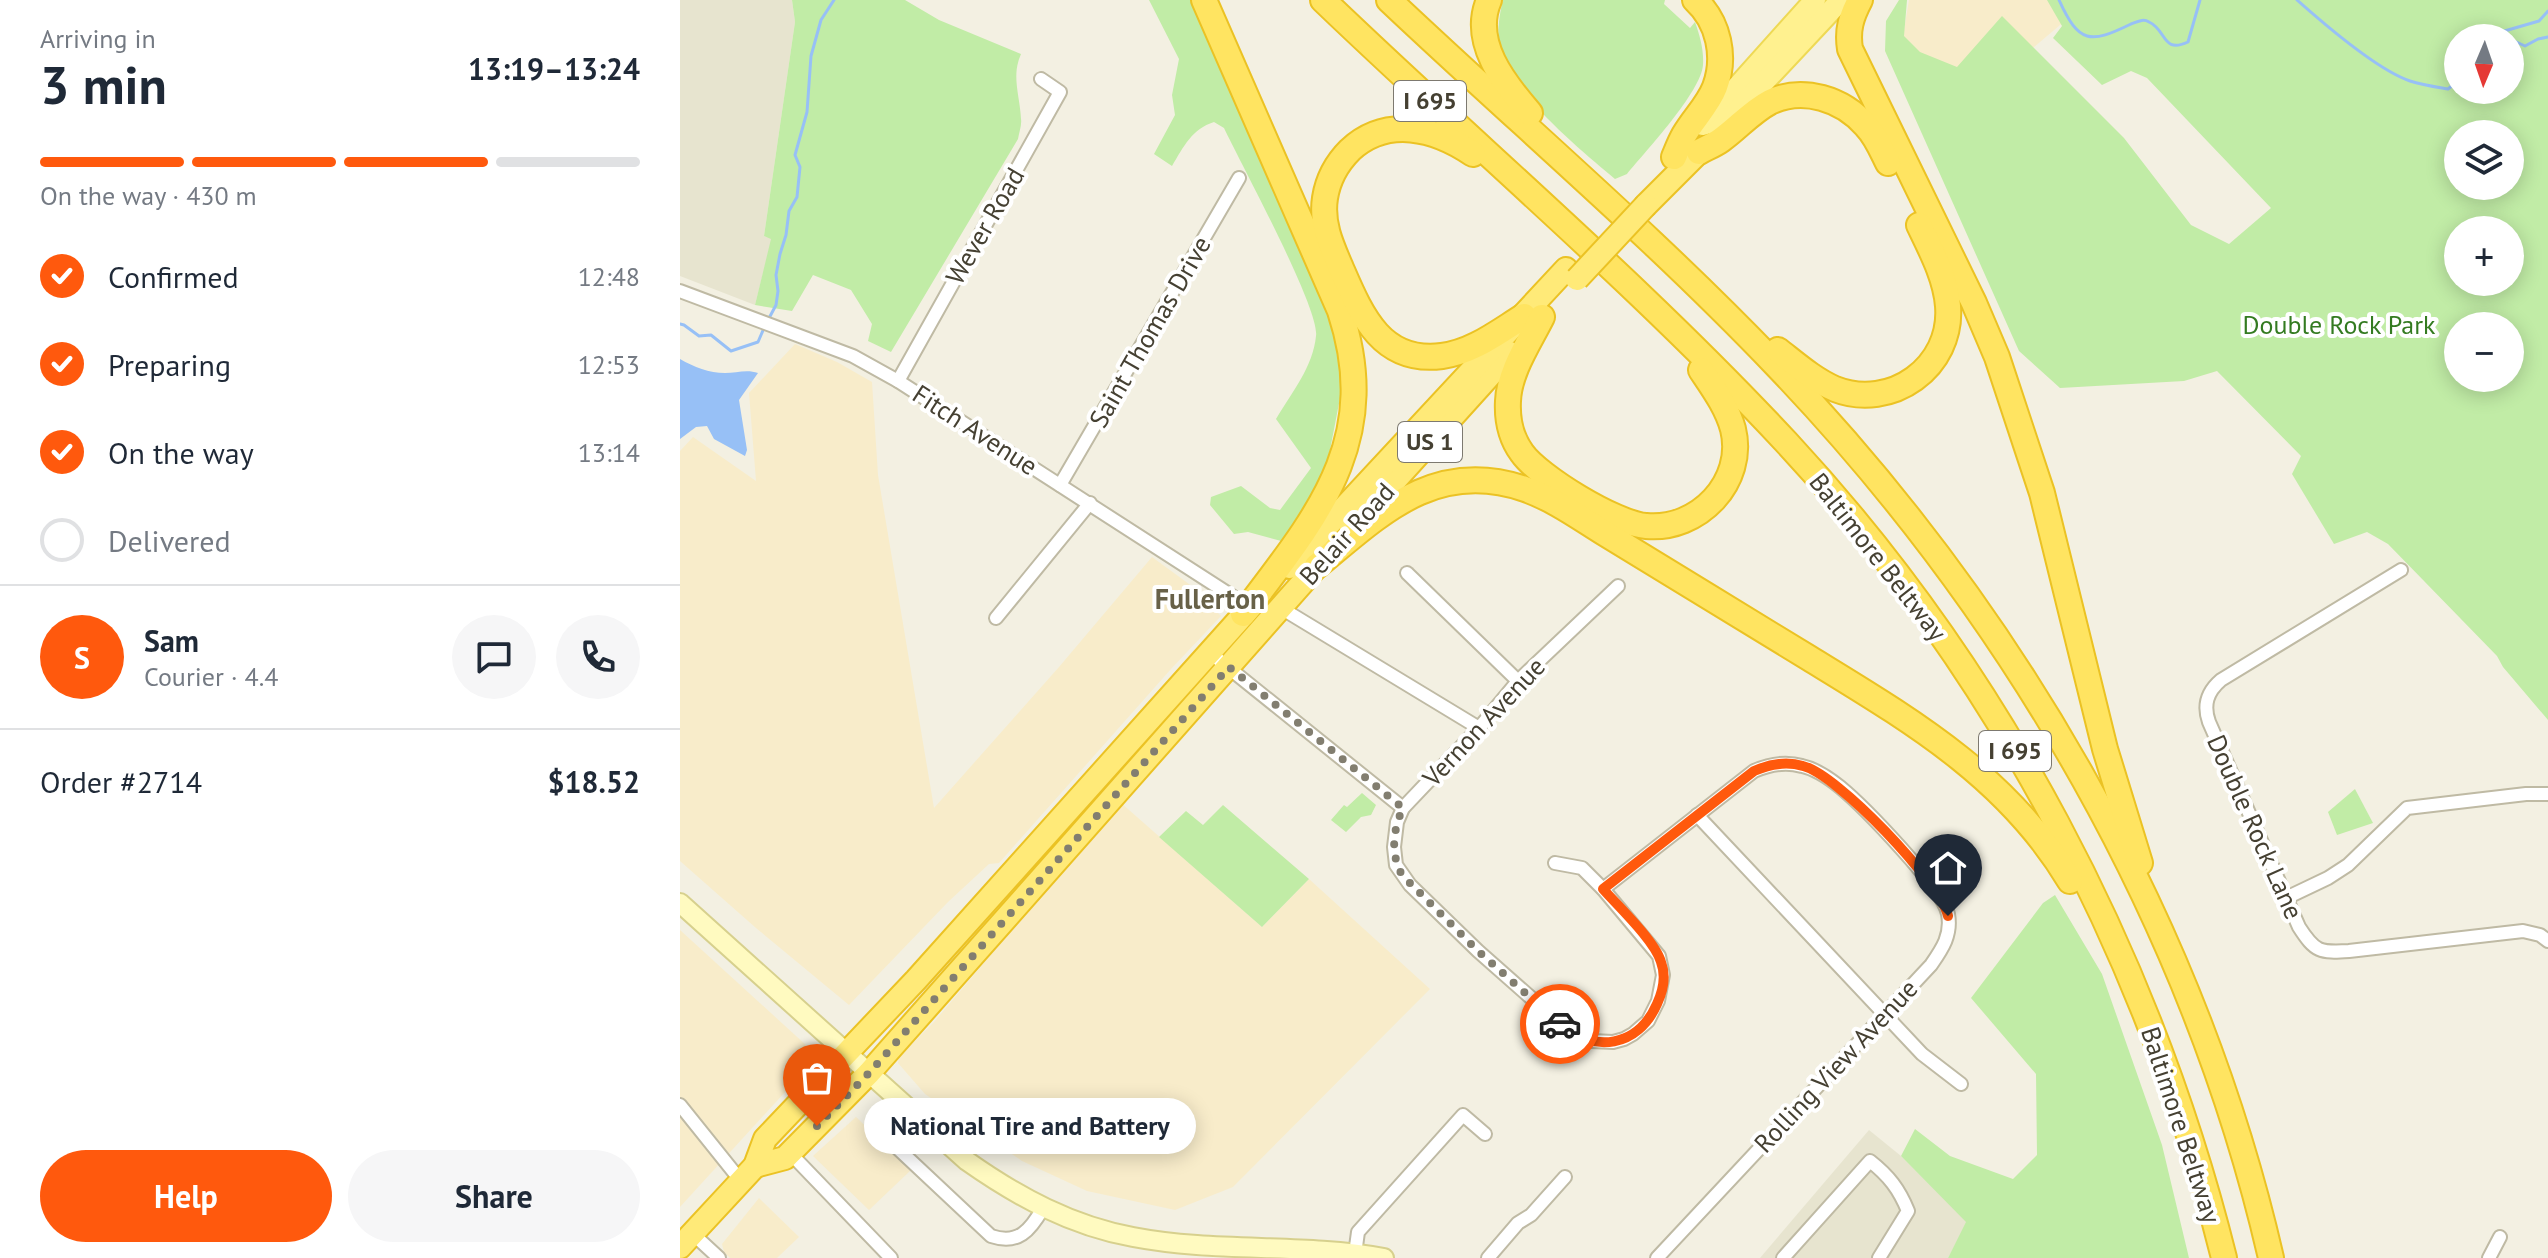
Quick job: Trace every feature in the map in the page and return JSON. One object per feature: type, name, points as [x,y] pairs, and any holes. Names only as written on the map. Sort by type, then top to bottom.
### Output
[{"type":"highway","points":[[1204,0],[1340,311],[1347,331],[1353,371],[1353,415],[1343,460],[1334,482],[1320,510],[1243,614]]},
{"type":"highway","name":"Baltimore Beltway","points":[[1323,0],[1541,200],[1787,443],[1919,605],[1994,716],[2064,839],[2119,955],[2162,1059],[2198,1165],[2224,1258]]},
{"type":"highway","name":"Baltimore Beltway","points":[[1389,0],[1584,180],[1777,365],[1915,524],[1957,580],[2028,685],[2071,757],[2163,938],[2216,1072],[2271,1258]]},
{"type":"highway","points":[[1489,0],[1485,32],[1488,48],[1501,77],[1584,180]]},
{"type":"highway","points":[[1674,157],[1685,133],[1716,85],[1720,56],[1716,29],[1695,0]]},
{"type":"highway","points":[[1860,0],[1849,27],[1850,49],[1974,303],[2002,371],[2042,493],[2105,749],[2163,938]]},
{"type":"highway","points":[[1699,152],[1721,140],[1772,101],[1815,96],[1844,106],[1868,128],[1927,242],[1945,290],[1948,324],[1941,347],[1916,379],[1890,392],[1859,394],[1835,389],[1819,381],[1699,289]]},
{"type":"highway","points":[[1533,317],[1456,354],[1427,356],[1398,349],[1372,330],[1361,314],[1329,240],[1324,217],[1325,198],[1336,167],[1355,146],[1378,132],[1409,128],[1425,131],[1464,148],[1541,200]]},
{"type":"highway","name":"Belair Road","points":[[748,1174],[785,1158],[869,1073],[1281,608],[1533,317],[1641,201],[1699,152]]},
{"type":"highway","name":"Belair Road","points":[[1641,201],[1674,157]]},
{"type":"highway","points":[[1533,317],[1507,399],[1515,442],[1533,466],[1544,474],[1616,519],[1648,527],[1687,520],[1709,505],[1728,479],[1734,455],[1733,431],[1725,409],[1670,325]]},
{"type":"highway","name":"Belair Road","points":[[686,1240],[748,1174],[765,1139],[916,980],[1243,614],[1533,317]]},
{"type":"highway","points":[[1317,566],[1386,509],[1408,496],[1451,482],[1509,484],[1562,507],[1881,702],[1939,741],[1999,791],[2040,835],[2059,863],[2141,1021],[2198,1165]]},
{"type":"main road","name":"Belair Road","points":[[1674,157],[1815,0]]},
{"type":"main road","name":"Belair Road","points":[[1699,152],[1841,0]]},
{"type":"main road","points":[[680,903],[967,1161],[1000,1185],[1043,1208],[1101,1229],[1158,1241],[1384,1258]]},
{"type":"street","name":"Wever Road","points":[[898,381],[1060,92],[1041,79]]},
{"type":"street","name":"Saint Thomas Drive","points":[[1060,485],[1239,178]]},
{"type":"street","name":"Fitch Avenue","points":[[680,291],[853,356],[898,381],[1232,596],[1243,614]]},
{"type":"street","points":[[996,618],[1090,503]]},
{"type":"street","name":"Double Rock Lane","points":[[2401,570],[2221,680],[2208,697],[2206,709],[2209,722],[2299,927],[2315,948],[2323,952],[2523,931],[2540,935],[2548,941]]},
{"type":"street","points":[[1407,573],[1518,681]]},
{"type":"street","name":"Vernon Avenue","points":[[1555,863],[1582,868],[1655,949],[1663,969],[1662,991],[1648,1021],[1630,1036],[1613,1042],[1592,1041],[1572,1034],[1478,951],[1410,885],[1396,865],[1394,847],[1397,822],[1403,808],[1479,728],[1518,681],[1618,586]]},
{"type":"street","points":[[1281,608],[1479,728]]},
{"type":"street","points":[[1209,652],[1403,808]]},
{"type":"street","name":"Rolling View Avenue","points":[[1603,889],[1754,771],[1784,763],[1804,766],[1841,788],[1936,889],[1948,916],[1946,943],[1931,965],[1657,1258]]},
{"type":"street","points":[[2286,898],[2348,865],[2407,808],[2548,794]]},
{"type":"street","points":[[1697,815],[1922,1054],[1961,1084]]},
{"type":"street","points":[[680,1105],[748,1174]]},
{"type":"street","points":[[1355,1254],[1358,1232],[1463,1115],[1485,1134]]},
{"type":"street","points":[[877,1129],[991,1236],[1003,1240],[1021,1236],[1043,1208]]},
{"type":"street","points":[[790,1153],[891,1258]]},
{"type":"street","points":[[1783,1258],[1870,1161],[1895,1184],[1908,1211],[1879,1258]]},
{"type":"street","points":[[1488,1258],[1565,1177]]},
{"type":"street","points":[[2489,1258],[2500,1237]]},
{"type":"street","points":[[686,1240],[719,1258]]},
{"type":"shaded area","points":[[680,0],[792,0],[795,22],[764,236],[772,238],[755,305],[680,276]]},
{"type":"shaded area","points":[[1909,0],[2051,0],[2066,20],[1928,137],[1899,60]]},
{"type":"shaded area","points":[[795,344],[837,362],[872,382],[878,475],[934,808],[1152,557],[1189,584],[1221,616],[999,863],[989,864],[948,902],[849,1005],[680,861],[680,451],[693,437],[756,481],[749,393]]},
{"type":"shaded area","points":[[1120,802],[1262,927],[1309,879],[1430,989],[1233,1187],[1175,1210],[1087,1191],[1022,1161],[925,1094],[898,1063],[899,1057],[934,1022]]},
{"type":"shaded area","points":[[680,930],[818,1056],[680,1207]]},
{"type":"shaded area","points":[[856,1117],[911,1170],[869,1210],[813,1156]]},
{"type":"shaded area","points":[[1869,1130],[1901,1156],[1967,1222],[1948,1258],[1760,1258]]},
{"type":"shaded area","points":[[759,1198],[799,1237],[777,1258],[730,1258],[722,1244]]},
{"type":"green space","points":[[792,0],[905,0],[939,20],[1021,54],[1016,78],[1021,121],[1018,139],[891,352],[868,341],[872,324],[851,290],[813,275],[792,311],[755,305],[771,239],[764,236],[795,22]]},
{"type":"green space","points":[[1149,0],[1190,0],[1313,278],[1337,341],[1341,393],[1324,481],[1285,542],[1248,532],[1234,534],[1210,505],[1211,497],[1241,486],[1270,508],[1280,510],[1311,468],[1276,419],[1311,358],[1316,336],[1314,321],[1293,267],[1224,128],[1214,122],[1200,129],[1189,139],[1172,166],[1154,154],[1175,115],[1172,95],[1179,59]]},
{"type":"green space","points":[[1503,0],[1665,0],[1664,4],[1690,28],[1695,22],[1703,54],[1700,76],[1671,121],[1627,174],[1615,179],[1547,118],[1515,80],[1504,61],[1499,43]]},
{"type":"green space","name":"Double Rock Park","points":[[1899,0],[1907,0],[1904,36],[1920,52],[1957,67],[2002,16],[2124,138],[2191,225],[2229,244],[2271,208],[2147,78],[2131,71],[2102,85],[2053,38],[2062,26],[2047,0],[2548,0],[2548,720],[2497,656],[2388,544],[2367,532],[2334,544],[2292,474],[2301,456],[2217,371],[2184,381],[2060,388],[2019,351],[1885,51],[1886,21]]},
{"type":"green space","points":[[2355,789],[2373,823],[2337,835],[2328,812]]},
{"type":"green space","points":[[1362,793],[1376,805],[1371,815],[1361,817],[1346,832],[1331,820],[1344,805],[1347,807]]},
{"type":"green space","points":[[1223,805],[1309,879],[1262,927],[1159,837],[1186,811],[1203,825]]},
{"type":"green space","points":[[2055,895],[2102,974],[2162,1145],[2189,1258],[1948,1258],[1966,1222],[1901,1156],[1915,1129],[1950,1156],[2013,1179],[2037,1155],[2036,1074],[1971,998],[2043,903]]},
{"type":"water","points":[[680,359],[713,372],[758,373],[739,400],[747,450],[745,456],[714,439],[707,426],[696,427],[680,439]]},
{"type":"waterway","points":[[767,322],[776,305],[780,254],[789,211],[797,197],[800,167],[795,155],[807,112],[811,56],[821,20],[834,0]]},
{"type":"waterway","points":[[2059,0],[2073,25],[2087,36],[2105,35],[2144,20],[2155,26],[2173,45],[2188,42],[2200,0]]},
{"type":"waterway","points":[[2297,0],[2382,67],[2415,82],[2444,88]]},
{"type":"waterway","points":[[2524,25],[2539,21],[2548,11]]},
{"type":"waterway","points":[[2524,46],[2548,37]]},
{"type":"waterway","points":[[680,324],[699,336],[711,335],[731,351],[758,342],[764,328]]},
{"type":"way so far","points":[[817,1126],[869,1073],[1229,667],[1403,808],[1397,822],[1394,847],[1396,865],[1402,875],[1478,951],[1560,1024]]},
{"type":"place","name":"National Tire and Battery","points":[[817,1126]]},
{"type":"district","name":"Fullerton","points":[[1210,599]]},
{"type":"route","points":[[1560,1024],[1581,1038],[1613,1042],[1630,1036],[1648,1021],[1662,991],[1662,962],[1655,949],[1603,889],[1754,771],[1766,766],[1784,763],[1804,766],[1841,788],[1936,889],[1948,916]]}]
